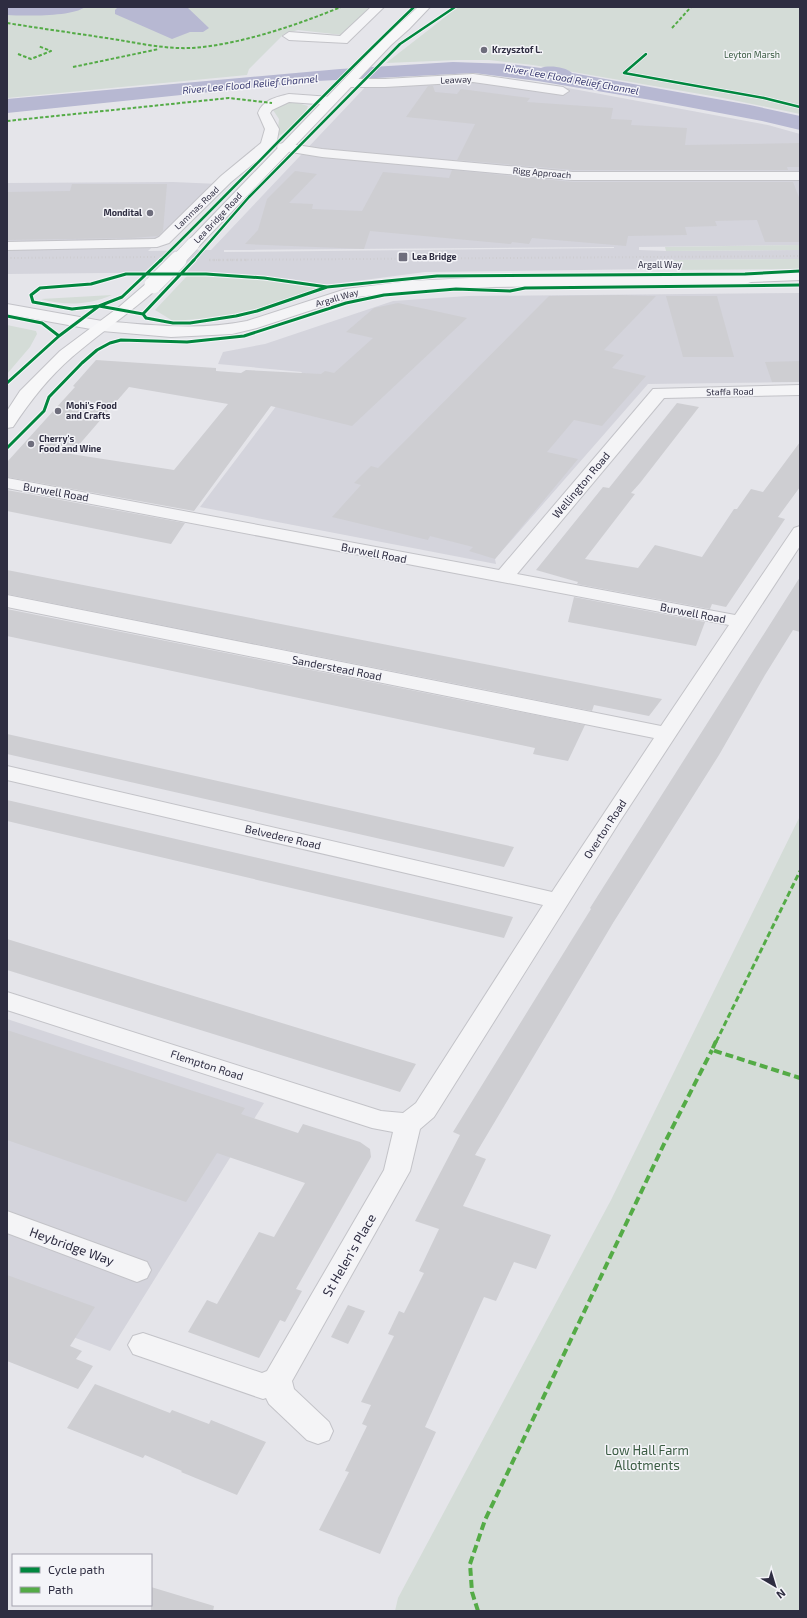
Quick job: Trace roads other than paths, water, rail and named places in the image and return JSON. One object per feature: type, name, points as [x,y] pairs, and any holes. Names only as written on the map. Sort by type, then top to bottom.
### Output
[{"type":"main road","name":"Lea Bridge Road","points":[[7,422],[26,395],[39,380],[66,354],[124,310],[153,284],[193,244],[284,147],[424,7]]},
{"type":"street","points":[[289,36],[343,40],[378,7]]},
{"type":"street","name":"Leaway","points":[[350,81],[385,83],[473,78],[563,91]]},
{"type":"street","name":"Lammas Road","points":[[7,246],[157,243],[164,240],[226,179],[266,146],[270,140],[272,129],[264,113],[266,108],[277,101],[290,98],[331,101]]},
{"type":"street","name":"Rigg Approach","points":[[284,147],[322,153],[573,176],[800,176]]},
{"type":"street","name":"Argall Way","points":[[7,309],[102,326],[171,332],[232,329],[258,323],[346,294],[409,286],[490,282],[744,280],[751,278],[800,276]]},
{"type":"street","name":"Argall Way","points":[[744,280],[751,282],[800,281]]},
{"type":"street","name":"Staffa Road","points":[[659,393],[800,390]]},
{"type":"street","name":"Wellington Road","points":[[503,578],[659,393]]},
{"type":"street","name":"Burwell Road","points":[[7,483],[742,622]]},
{"type":"street","name":"Overton Road","points":[[408,1124],[425,1110],[558,901],[800,532]]},
{"type":"street","name":"Sanderstead Road","points":[[7,601],[668,734]]},
{"type":"street","name":"Belvedere Road","points":[[7,773],[558,901]]},
{"type":"street","name":"Flempton Road","points":[[7,1001],[380,1121],[408,1124]]},
{"type":"street","name":"St Helen's Place","points":[[277,1380],[398,1171],[408,1124]]},
{"type":"street","name":"Heybridge Way","points":[[7,1222],[136,1270]]},
{"type":"street","points":[[143,1345],[263,1386],[277,1380],[280,1395],[318,1431]]},
{"type":"water","points":[[7,7],[85,7],[70,13],[25,16],[7,15]]},
{"type":"water","points":[[118,7],[187,7],[209,28],[203,32],[190,32],[172,39],[115,14],[115,10]]},
{"type":"water","name":"River Lee Flood Relief Channel","points":[[453,62],[510,64],[541,68],[557,67],[566,69],[572,73],[750,105],[800,116],[800,130],[762,121],[651,100],[538,81],[474,73],[317,81],[7,113],[7,99],[340,69]]},
{"type":"railway","points":[[247,260],[209,260],[800,256]]},
{"type":"railway","points":[[7,258],[156,257]]},
{"type":"place","name":"Krzysztof L.","points":[[484,50]]},
{"type":"place","name":"Mondital","points":[[150,213]]},
{"type":"place","name":"Lea Bridge","points":[[403,257]]},
{"type":"place","name":"Mohi's Food and Crafts","points":[[58,411]]},
{"type":"place","name":"Cherry's Food and Wine","points":[[31,444]]},
{"type":"park label","name":"Leyton Marsh","points":[[752,55]]},
{"type":"park label","name":"Low Hall Farm Allotments","points":[[647,1458]]}]
